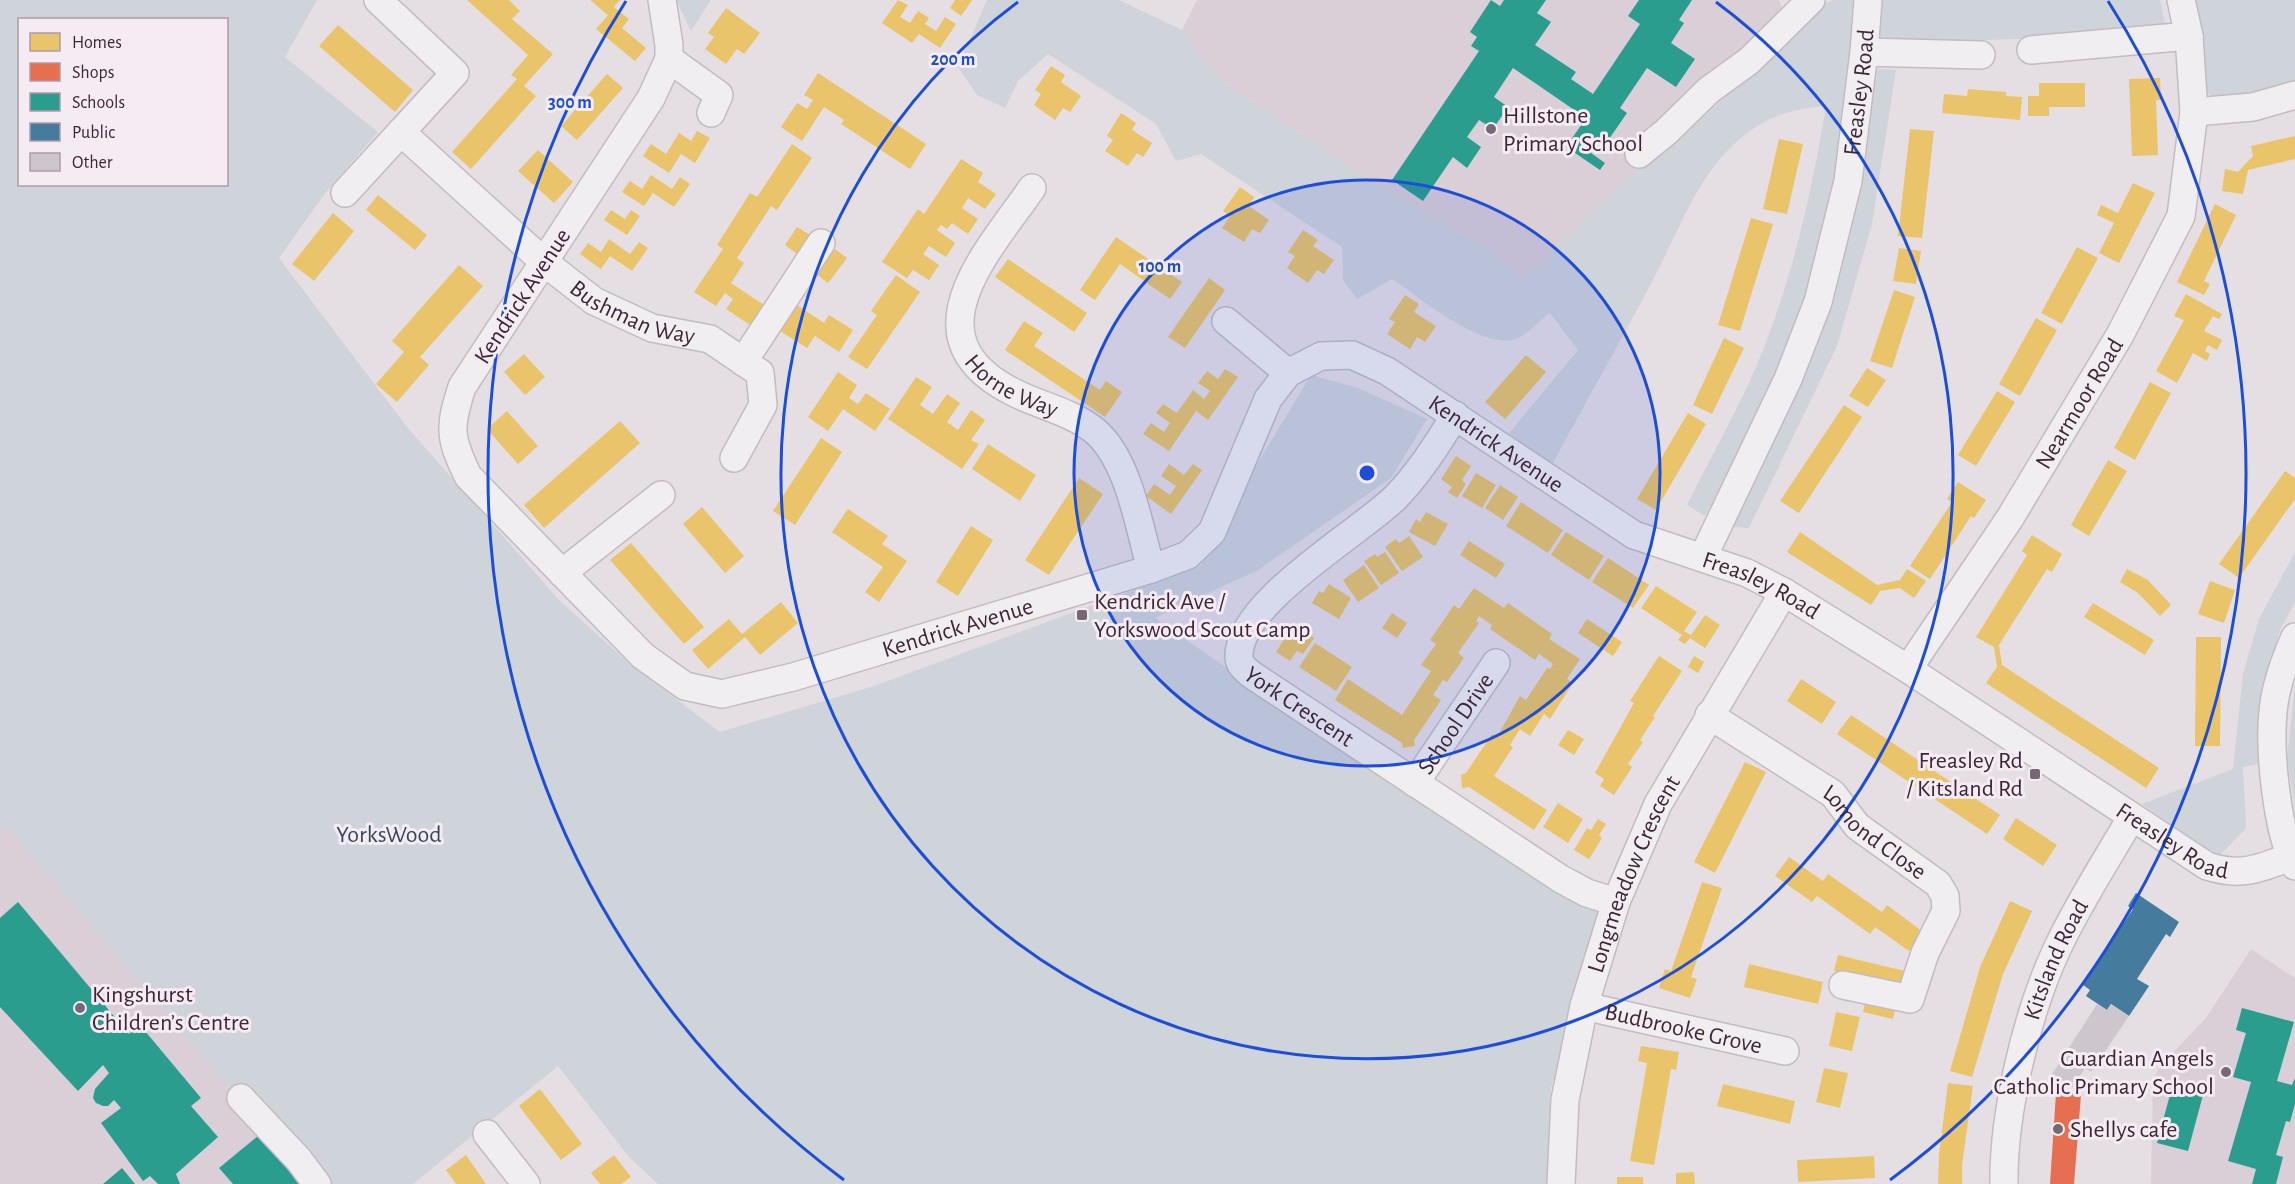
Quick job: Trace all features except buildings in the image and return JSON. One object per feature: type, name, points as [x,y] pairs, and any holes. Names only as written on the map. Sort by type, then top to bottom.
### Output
[{"type":"street","points":[[345,193],[455,73],[378,0]]},
{"type":"street","name":"Kendrick Avenue","points":[[662,0],[669,59],[651,98],[462,387],[452,417],[453,446],[468,476],[643,656],[685,686],[722,694],[793,677],[1152,569],[1188,555],[1212,532],[1269,399],[1288,373],[1321,356],[1353,354],[1387,371],[1634,535],[1703,557]]},
{"type":"street","points":[[1639,153],[1666,132],[1709,90],[1749,61],[1811,0]]},
{"type":"street","name":"Freasley Road","points":[[1868,0],[1848,181],[1818,302],[1788,379],[1703,557],[1747,573],[1784,592],[1908,669],[2207,866],[2228,873],[2248,872],[2293,861]]},
{"type":"street","name":"Nearmoor Road","points":[[1908,669],[2010,518],[2120,335],[2181,216],[2194,112],[2188,36],[2181,0]]},
{"type":"street","points":[[2031,50],[2188,36]]},
{"type":"street","points":[[1864,52],[1981,55]]},
{"type":"street","points":[[669,59],[719,95],[711,113]]},
{"type":"street","points":[[2194,112],[2253,107],[2295,95]]},
{"type":"street","name":"Bushman Way","points":[[401,132],[544,262],[594,301],[652,328],[710,339],[760,373],[763,405],[734,458]]},
{"type":"street","name":"Horne Way","points":[[1032,188],[971,275],[958,316],[964,347],[978,366],[1012,391],[1063,411],[1096,432],[1122,468],[1152,569]]},
{"type":"street","points":[[743,362],[821,243]]},
{"type":"street","points":[[1226,321],[1288,373]]},
{"type":"street","name":"York Crescent","points":[[1455,416],[1435,448],[1395,497],[1298,573],[1269,602],[1244,637],[1239,657],[1242,666],[1252,675],[1561,879],[1587,893],[1616,902]]},
{"type":"street","points":[[562,573],[662,495]]},
{"type":"street","name":"Longmeadow Crescent","points":[[1561,1184],[1565,1100],[1584,1006],[1616,902],[1658,804],[1784,592]]},
{"type":"street","points":[[2293,861],[2277,800],[2273,712],[2278,685],[2295,637]]},
{"type":"street","name":"School Drive","points":[[1415,783],[1496,663]]},
{"type":"street","name":"Lomond Close","points":[[1709,715],[1833,794],[1857,826],[1938,884],[1945,896],[1946,911],[1925,953],[1910,999],[1844,985]]},
{"type":"street","name":"Kitsland Road","points":[[2004,1184],[2007,1140],[2015,1086],[2034,1008],[2057,950],[2131,818]]},
{"type":"street","name":"Budbrooke Grove","points":[[1584,1006],[1785,1051]]},
{"type":"street","points":[[241,1098],[299,1160],[317,1184]]},
{"type":"street","points":[[487,1134],[526,1184]]},
{"type":"shaded area","name":"Hillstone Primary School","points":[[1197,0],[1779,0],[1785,16],[1757,72],[1625,181],[1523,279],[1493,252],[1386,190],[1215,76],[1182,30]]},
{"type":"shaded area","name":"Kingshurst Children’s Centre","points":[[0,829],[10,831],[311,1184],[0,1184]]},
{"type":"shaded area","name":"Guardian Angels Catholic Primary School","points":[[2251,949],[2295,978],[2295,1184],[2151,1184],[2153,1079],[2162,1064],[2206,1018]]},
{"type":"green space","name":"YorksWood","points":[[0,0],[317,0],[285,57],[378,132],[326,192],[279,258],[407,427],[559,600],[631,665],[720,732],[874,686],[1201,565],[1256,466],[1311,375],[1358,388],[1427,419],[1391,478],[1258,570],[1155,618],[1261,692],[1599,913],[1551,1088],[1548,1184],[658,1184],[630,1158],[558,1066],[413,1184],[311,1184],[10,831],[0,829]]},
{"type":"green space","points":[[676,0],[711,0],[691,31]]},
{"type":"green space","points":[[987,0],[1119,0],[1182,30],[1215,76],[1386,190],[1493,252],[1523,279],[1625,181],[1757,72],[1785,16],[1834,0],[1859,0],[1843,144],[1823,237],[1799,318],[1752,431],[1705,516],[1687,505],[1747,387],[1774,320],[1805,213],[1826,106],[1787,113],[1765,122],[1743,136],[1720,159],[1690,205],[1645,295],[1551,467],[1509,433],[1578,350],[1550,313],[1520,337],[1502,340],[1469,330],[1392,279],[1357,299],[1343,280],[1342,247],[1201,154],[1176,161],[1156,124],[1048,54],[1018,81],[1005,108],[977,95],[958,67]]},
{"type":"green space","points":[[1879,0],[2160,0],[2167,33],[1910,43],[1879,47]]},
{"type":"green space","points":[[2189,0],[2295,0],[2295,84],[2225,105],[2203,90]]},
{"type":"green space","points":[[1870,68],[1896,70],[1872,224],[1837,346],[1749,528],[1731,527],[1777,419]]},
{"type":"green space","points":[[2295,552],[2295,602],[2280,630],[2265,682],[2261,710],[2259,764],[2243,767],[2246,828],[2218,857],[2142,804],[2233,769],[2243,674],[2259,619]]},
{"type":"green space","points":[[2295,684],[2295,806],[2287,759]]},
{"type":"place","name":"Hillstone Primary School","points":[[1491,129]]},
{"type":"place","name":"Kendrick Ave / Yorkswood Scout Camp","points":[[1082,615]]},
{"type":"place","name":"Freasley Rd / Kitsland Rd","points":[[2035,774]]},
{"type":"place","name":"Kingshurst Children’s Centre","points":[[80,1008]]},
{"type":"place","name":"Guardian Angels Catholic Primary School","points":[[2226,1072]]},
{"type":"place","name":"Shellys cafe","points":[[2058,1129]]}]
